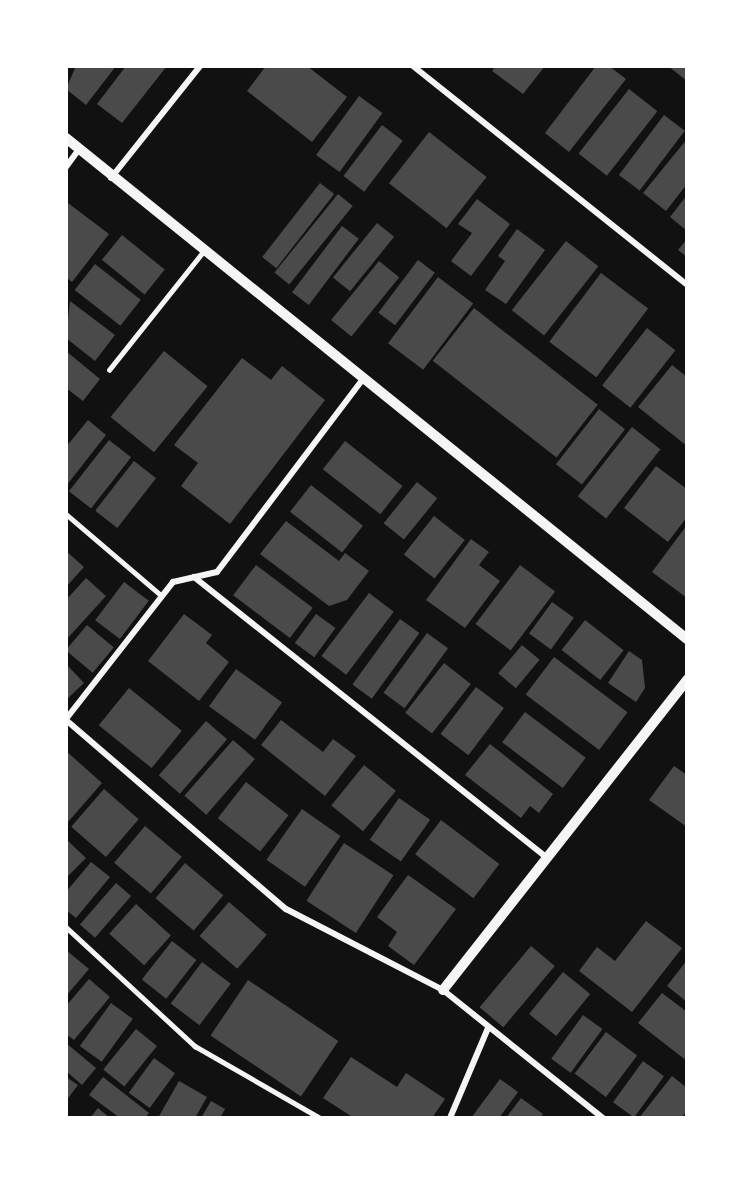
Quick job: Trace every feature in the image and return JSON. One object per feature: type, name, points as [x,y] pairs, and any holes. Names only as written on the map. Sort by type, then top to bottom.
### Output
[{"type":"street","points":[[110,178],[200,66]]},
{"type":"street","points":[[413,66],[687,285]]},
{"type":"street","points":[[66,138],[110,178],[202,253],[687,639]]},
{"type":"street","points":[[66,167],[79,149]]},
{"type":"street","points":[[363,379],[217,572],[173,582],[66,719],[286,909],[443,990],[603,1118]]},
{"type":"street","points":[[194,577],[546,857]]},
{"type":"street","points":[[443,990],[687,680]]},
{"type":"street","points":[[450,1118],[488,1028]]},
{"type":"lane","points":[[109,370],[202,253]]},
{"type":"lane","points":[[66,514],[161,595]]},
{"type":"lane","points":[[66,927],[195,1046],[320,1118]]},
{"type":"building","points":[[76,66],[116,66],[86,105],[66,89]]},
{"type":"building","points":[[126,66],[167,66],[122,123],[97,104]]},
{"type":"building","points":[[266,66],[307,66],[347,97],[312,142],[247,91]]},
{"type":"building","points":[[496,66],[545,66],[523,94],[492,71]]},
{"type":"building","points":[[596,66],[609,66],[626,79],[569,152],[545,133]]},
{"type":"building","points":[[668,66],[687,66],[687,81]]},
{"type":"building","points":[[629,89],[657,111],[607,176],[579,154]]},
{"type":"building","points":[[359,96],[382,113],[340,172],[316,155]]},
{"type":"building","points":[[664,115],[685,131],[640,191],[619,175]]},
{"type":"building","points":[[382,125],[403,141],[364,192],[343,176]]},
{"type":"building","points":[[429,132],[487,177],[447,228],[389,183]]},
{"type":"building","points":[[687,139],[687,184],[666,211],[643,193]]},
{"type":"building","points":[[320,183],[334,194],[276,268],[262,257]]},
{"type":"building","points":[[338,194],[353,206],[289,284],[274,272]]},
{"type":"building","points":[[687,195],[687,228],[686,230],[670,217]]},
{"type":"building","points":[[477,199],[510,224],[471,276],[451,261],[472,233],[458,224]]},
{"type":"building","points":[[68,203],[109,234],[72,282],[66,277]]},
{"type":"building","points":[[377,223],[394,237],[350,291],[333,277]]},
{"type":"building","points":[[342,226],[359,239],[309,305],[292,292]]},
{"type":"building","points":[[517,229],[545,250],[506,304],[485,290],[505,261],[498,256]]},
{"type":"building","points":[[122,235],[165,270],[145,294],[102,260]]},
{"type":"building","points":[[687,239],[687,257],[678,250]]},
{"type":"building","points":[[566,241],[598,266],[544,336],[512,310]]},
{"type":"building","points":[[418,260],[435,273],[395,325],[378,313]]},
{"type":"building","points":[[379,261],[399,277],[351,336],[331,320]]},
{"type":"building","points":[[95,264],[141,300],[120,326],[75,290]]},
{"type":"building","points":[[601,273],[648,309],[596,377],[549,342]]},
{"type":"building","points":[[438,277],[473,303],[423,370],[388,343]]},
{"type":"building","points":[[70,301],[115,335],[95,361],[66,338]]},
{"type":"building","points":[[474,308],[598,405],[556,457],[433,361]]},
{"type":"building","points":[[647,328],[675,350],[630,408],[602,386]]},
{"type":"building","points":[[66,351],[100,379],[83,401],[66,388]]},
{"type":"building","points":[[164,351],[208,386],[154,452],[111,417]]},
{"type":"building","points":[[242,358],[271,380],[282,366],[325,400],[230,524],[181,486],[198,463],[174,445]]},
{"type":"building","points":[[672,365],[687,377],[687,446],[638,407]]},
{"type":"building","points":[[599,409],[625,429],[582,484],[556,464]]},
{"type":"building","points":[[88,420],[106,435],[66,486],[66,447]]},
{"type":"building","points":[[632,427],[660,449],[606,519],[578,496]]},
{"type":"building","points":[[109,440],[131,457],[91,508],[69,491]]},
{"type":"building","points":[[345,441],[403,486],[380,514],[323,469]]},
{"type":"building","points":[[134,461],[156,478],[117,528],[95,511]]},
{"type":"building","points":[[656,466],[687,489],[687,517],[668,542],[624,508]]},
{"type":"building","points":[[417,482],[437,498],[404,540],[384,523]]},
{"type":"building","points":[[311,485],[363,526],[342,552],[290,512]]},
{"type":"building","points":[[434,516],[465,540],[435,579],[404,555]]},
{"type":"building","points":[[286,521],[339,561],[345,553],[369,571],[347,600],[329,606],[260,554]]},
{"type":"building","points":[[687,525],[687,598],[652,572]]},
{"type":"building","points":[[471,539],[489,552],[479,565],[500,581],[465,628],[426,600]]},
{"type":"building","points":[[66,551],[84,567],[66,587]]},
{"type":"building","points":[[256,565],[313,608],[290,638],[233,595]]},
{"type":"building","points":[[520,565],[555,591],[511,651],[475,624]]},
{"type":"building","points":[[86,578],[106,596],[66,640],[66,600]]},
{"type":"building","points":[[124,582],[149,601],[120,639],[95,620]]},
{"type":"building","points":[[369,593],[394,612],[346,675],[321,656]]},
{"type":"building","points":[[552,602],[574,618],[551,649],[529,634]]},
{"type":"building","points":[[184,614],[212,635],[206,643],[229,662],[199,701],[148,661]]},
{"type":"building","points":[[316,614],[335,628],[314,657],[295,643]]},
{"type":"building","points":[[400,619],[419,633],[372,699],[352,685]]},
{"type":"building","points":[[585,620],[624,650],[600,680],[562,650]]},
{"type":"building","points":[[87,625],[114,647],[93,673],[66,650]]},
{"type":"building","points":[[427,633],[448,648],[405,708],[384,693]]},
{"type":"building","points":[[522,645],[540,660],[516,688],[498,673]]},
{"type":"building","points":[[629,651],[642,660],[645,688],[636,702],[608,683]]},
{"type":"building","points":[[554,657],[627,712],[599,750],[526,695]]},
{"type":"building","points":[[444,663],[471,684],[432,734],[405,713]]},
{"type":"building","points":[[66,664],[84,683],[66,700]]},
{"type":"building","points":[[236,669],[282,703],[255,740],[209,706]]},
{"type":"building","points":[[476,687],[504,708],[468,755],[440,734]]},
{"type":"building","points":[[129,688],[182,731],[152,768],[99,725]]},
{"type":"building","points":[[525,712],[586,758],[563,788],[502,742]]},
{"type":"building","points":[[281,720],[323,752],[333,739],[356,756],[325,796],[261,745]]},
{"type":"building","points":[[206,721],[227,739],[180,794],[159,775]]},
{"type":"building","points":[[233,740],[255,759],[206,815],[184,796]]},
{"type":"building","points":[[490,744],[553,794],[539,813],[530,806],[521,818],[465,775]]},
{"type":"building","points":[[66,751],[102,783],[68,822],[66,820]]},
{"type":"building","points":[[364,765],[396,791],[363,831],[331,805]]},
{"type":"building","points":[[674,766],[687,775],[687,827],[649,800]]},
{"type":"building","points":[[246,782],[289,815],[260,851],[218,818]]},
{"type":"building","points":[[104,789],[139,819],[106,857],[71,827]]},
{"type":"building","points":[[399,798],[430,820],[401,862],[370,840]]},
{"type":"building","points":[[302,809],[341,836],[305,887],[266,860]]},
{"type":"building","points":[[441,820],[499,864],[473,898],[415,854]]},
{"type":"building","points":[[145,826],[182,857],[151,894],[114,863]]},
{"type":"building","points":[[66,839],[86,858],[66,878]]},
{"type":"building","points":[[344,843],[393,875],[356,933],[306,901]]},
{"type":"building","points":[[91,862],[110,877],[76,918],[66,910],[66,892]]},
{"type":"building","points":[[185,863],[223,895],[194,930],[155,898]]},
{"type":"building","points":[[408,875],[456,909],[414,965],[388,946],[397,932],[377,917]]},
{"type":"building","points":[[116,883],[131,896],[95,938],[80,925]]},
{"type":"building","points":[[229,902],[267,935],[237,969],[199,936]]},
{"type":"building","points":[[136,904],[171,935],[144,965],[109,934]]},
{"type":"building","points":[[646,921],[682,948],[632,1012],[579,971],[597,947],[615,961]]},
{"type":"building","points":[[172,941],[196,960],[166,999],[142,980]]},
{"type":"building","points":[[531,946],[555,966],[503,1027],[480,1007]]},
{"type":"building","points":[[66,950],[89,969],[66,996]]},
{"type":"building","points":[[687,960],[687,1002],[667,986]]},
{"type":"building","points":[[202,962],[231,984],[199,1025],[171,1004]]},
{"type":"building","points":[[563,972],[590,994],[556,1036],[529,1014]]},
{"type":"building","points":[[89,979],[110,997],[74,1040],[66,1034],[66,1006]]},
{"type":"building","points":[[248,980],[338,1041],[301,1096],[211,1036]]},
{"type":"building","points":[[662,993],[687,1012],[687,1061],[638,1023]]},
{"type":"building","points":[[111,1003],[133,1019],[102,1062],[80,1046]]},
{"type":"building","points":[[583,1015],[602,1029],[571,1073],[551,1059]]},
{"type":"building","points":[[136,1029],[157,1046],[124,1086],[103,1069]]},
{"type":"building","points":[[606,1032],[637,1055],[606,1097],[575,1074]]},
{"type":"building","points":[[66,1043],[96,1068],[82,1085],[66,1071]]},
{"type":"building","points":[[351,1057],[397,1087],[406,1073],[445,1099],[432,1118],[354,1118],[323,1098]]},
{"type":"building","points":[[154,1058],[175,1073],[150,1108],[129,1093]]},
{"type":"building","points":[[643,1061],[664,1076],[634,1118],[613,1102]]},
{"type":"building","points":[[672,1076],[687,1088],[687,1111],[681,1118],[639,1118]]},
{"type":"building","points":[[66,1077],[78,1085],[66,1101]]},
{"type":"building","points":[[103,1077],[149,1113],[145,1118],[120,1118],[89,1095]]},
{"type":"building","points":[[500,1079],[518,1092],[499,1118],[471,1118]]},
{"type":"building","points":[[179,1081],[207,1097],[195,1118],[158,1118]]},
{"type":"building","points":[[521,1098],[543,1114],[540,1118],[506,1118]]},
{"type":"building","points":[[211,1101],[225,1109],[220,1118],[201,1118]]},
{"type":"building","points":[[98,1108],[110,1118],[90,1118]]}]
